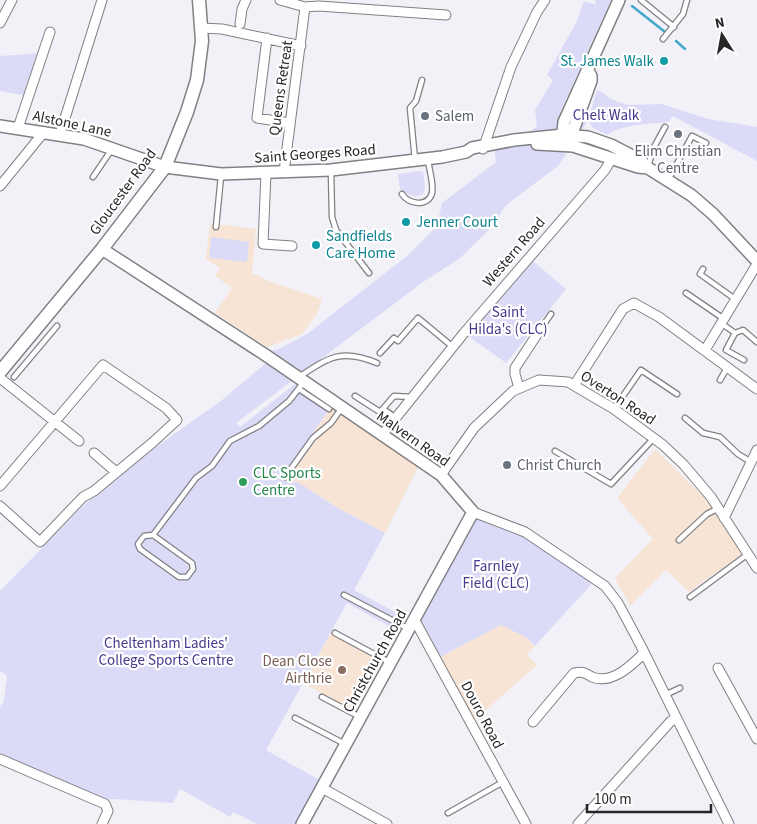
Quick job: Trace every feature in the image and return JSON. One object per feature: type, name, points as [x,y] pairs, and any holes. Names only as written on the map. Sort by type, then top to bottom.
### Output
[{"type":"main road","name":"Gloucester Road","points":[[0,372],[102,249],[165,167],[194,91],[201,54],[202,28],[199,0]]},
{"type":"street","points":[[0,23],[12,0]]},
{"type":"street","points":[[60,134],[102,0]]},
{"type":"street","points":[[240,24],[242,8],[246,0]]},
{"type":"street","points":[[280,0],[305,7],[318,6],[446,16]]},
{"type":"street","points":[[483,148],[511,67],[537,12],[545,0]]},
{"type":"street","points":[[566,140],[564,122],[619,0]]},
{"type":"street","name":"Queens Retreat","points":[[284,172],[305,7]]},
{"type":"street","points":[[202,28],[222,29],[301,46]]},
{"type":"street","points":[[18,128],[50,32]]},
{"type":"street","points":[[267,38],[256,118],[290,122]]},
{"type":"street","name":"Alstone Lane","points":[[0,126],[60,134],[114,148],[165,167]]},
{"type":"street","points":[[0,186],[44,132]]},
{"type":"street","name":"Saint Georges Road","points":[[165,167],[221,174],[331,170],[415,161],[516,143],[566,140],[608,152],[648,168],[668,180],[691,195],[713,214],[757,262]]},
{"type":"street","name":"Western Road","points":[[382,435],[453,347],[604,170],[608,152]]},
{"type":"street","points":[[266,173],[262,244],[292,246]]},
{"type":"street","name":"Malvern Road","points":[[102,249],[274,361],[328,405],[342,408],[441,475],[473,512],[525,532],[599,580],[618,603],[729,824]]},
{"type":"street","points":[[706,350],[757,262]]},
{"type":"street","points":[[575,384],[623,309],[630,304],[643,306],[706,350],[757,389]]},
{"type":"street","points":[[519,388],[515,368],[540,330]]},
{"type":"street","points":[[0,486],[103,365],[166,408],[177,420],[116,472],[83,497],[40,542],[0,506]]},
{"type":"street","points":[[0,378],[79,442]]},
{"type":"street","name":"Overton Road","points":[[441,475],[474,428],[519,388],[546,379],[561,380],[575,384],[654,438],[689,470],[719,508],[757,568]]},
{"type":"street","points":[[724,518],[757,450]]},
{"type":"street","points":[[94,453],[116,472]]},
{"type":"street","name":"Christchurch Road","points":[[302,824],[473,512]]},
{"type":"street","name":"Douro Road","points":[[412,624],[526,824]]},
{"type":"street","points":[[533,722],[571,675],[580,672],[594,677],[615,675],[626,671],[644,653]]},
{"type":"street","points":[[718,668],[757,739]]},
{"type":"street","points":[[578,824],[671,721],[676,718]]},
{"type":"street","points":[[0,759],[105,804],[108,811],[102,824]]},
{"type":"street","points":[[322,788],[387,824]]},
{"type":"lane","points":[[641,0],[674,27]]},
{"type":"lane","points":[[663,39],[683,14],[687,0]]},
{"type":"lane","points":[[415,161],[410,108],[416,101],[422,80]]},
{"type":"lane","points":[[648,168],[653,149],[665,127]]},
{"type":"lane","points":[[668,180],[692,136],[706,143]]},
{"type":"lane","points":[[93,177],[114,148]]},
{"type":"lane","points":[[402,194],[408,201],[416,203],[424,201],[430,196],[432,188],[428,159]]},
{"type":"lane","points":[[331,170],[332,218],[336,230],[369,273]]},
{"type":"lane","points":[[216,227],[221,174]]},
{"type":"lane","points":[[703,269],[700,274],[735,299]]},
{"type":"lane","points":[[686,293],[735,333]]},
{"type":"lane","points":[[540,330],[551,314]]},
{"type":"lane","points":[[380,353],[394,338],[398,341],[418,318],[453,347]]},
{"type":"lane","points":[[14,377],[57,326]]},
{"type":"lane","points":[[744,360],[726,350],[735,333],[743,330],[757,342]]},
{"type":"lane","points":[[26,340],[37,350]]},
{"type":"lane","points":[[153,535],[192,563],[193,569],[187,577],[179,577],[140,549],[138,544],[144,536],[153,535],[196,478],[212,466],[230,441],[259,426],[289,401],[300,383],[325,359],[341,354],[362,356],[378,363]]},
{"type":"lane","points":[[720,380],[727,367]]},
{"type":"lane","points":[[614,409],[641,370],[677,394]]},
{"type":"lane","points":[[355,396],[380,412],[394,396],[412,397]]},
{"type":"lane","points":[[285,477],[313,438],[331,423],[342,408]]},
{"type":"lane","points":[[383,409],[396,418]]},
{"type":"lane","points":[[685,418],[703,433],[720,437],[738,454],[751,462]]},
{"type":"lane","points":[[555,451],[611,484],[654,438]]},
{"type":"lane","points":[[679,540],[707,514],[719,508]]},
{"type":"lane","points":[[690,597],[748,554]]},
{"type":"lane","points":[[344,595],[412,624]]},
{"type":"lane","points":[[335,633],[391,663]]},
{"type":"lane","points":[[665,695],[680,688]]},
{"type":"lane","points":[[322,697],[361,718]]},
{"type":"lane","points":[[295,718],[346,745]]},
{"type":"lane","points":[[448,813],[503,782]]},
{"type":"shaded area","points":[[210,223],[256,229],[252,273],[269,281],[322,299],[318,312],[302,334],[267,347],[215,313],[232,288],[215,276],[220,268],[206,259]]},
{"type":"shaded area","points":[[334,403],[421,461],[385,533],[338,508],[314,492],[282,477]]},
{"type":"shaded area","points":[[655,449],[709,502],[742,554],[689,592],[666,570],[630,606],[615,578],[653,539],[617,498]]},
{"type":"shaded area","points":[[501,625],[527,638],[535,646],[527,655],[537,665],[471,723],[436,659]]},
{"type":"shaded area","name":"Dean Close Airthrie","points":[[332,631],[381,657],[353,710],[303,683]]},
{"type":"green space","name":"Cheltenham Ladies' College Sports Centre","points":[[595,0],[611,0],[560,112],[587,122],[558,166],[506,205],[491,228],[459,259],[423,282],[236,423],[240,427],[300,380],[334,403],[282,477],[293,483],[296,481],[338,508],[385,533],[354,590],[404,617],[396,630],[347,603],[266,750],[325,783],[302,824],[257,824],[233,812],[230,817],[180,789],[173,803],[114,799],[99,801],[0,759],[0,708],[4,700],[7,676],[0,671],[0,591],[82,507],[122,471],[222,400],[271,359],[264,354],[283,347],[307,334],[407,256],[437,226],[442,203],[496,162],[494,148],[514,144],[537,126],[535,110],[553,80],[547,75],[576,23],[584,1],[596,5]]},
{"type":"green space","points":[[43,53],[28,96],[0,91],[0,56]]},
{"type":"green space","name":"Chelt Walk","points":[[597,90],[610,99],[628,105],[662,104],[708,119],[757,127],[757,161],[673,116],[669,122],[628,127],[613,131],[607,135],[593,128],[588,120]]},
{"type":"green space","points":[[423,172],[425,188],[423,194],[414,196],[400,189],[398,174]]},
{"type":"green space","points":[[211,237],[249,242],[247,262],[209,258]]},
{"type":"green space","name":"Saint Hilda's (CLC)","points":[[528,257],[566,289],[506,363],[464,333]]},
{"type":"green space","name":"Farnley Field (CLC)","points":[[473,512],[504,522],[596,579],[535,646],[527,638],[501,625],[436,659],[414,619]]},
{"type":"waterway","points":[[632,6],[665,32]]},
{"type":"waterway","points":[[676,41],[685,49]]},
{"type":"place","name":"St. James Walk","points":[[664,61]]},
{"type":"place","name":"Salem","points":[[425,116]]},
{"type":"place","name":"Elim Christian Centre","points":[[678,134]]},
{"type":"place","name":"Jenner Court","points":[[406,222]]},
{"type":"place","name":"Sandfields Care Home","points":[[316,245]]},
{"type":"place","name":"Christ Church","points":[[507,465]]},
{"type":"place","name":"CLC Sports Centre","points":[[243,482]]},
{"type":"place","name":"Dean Close Airthrie","points":[[342,670]]}]
